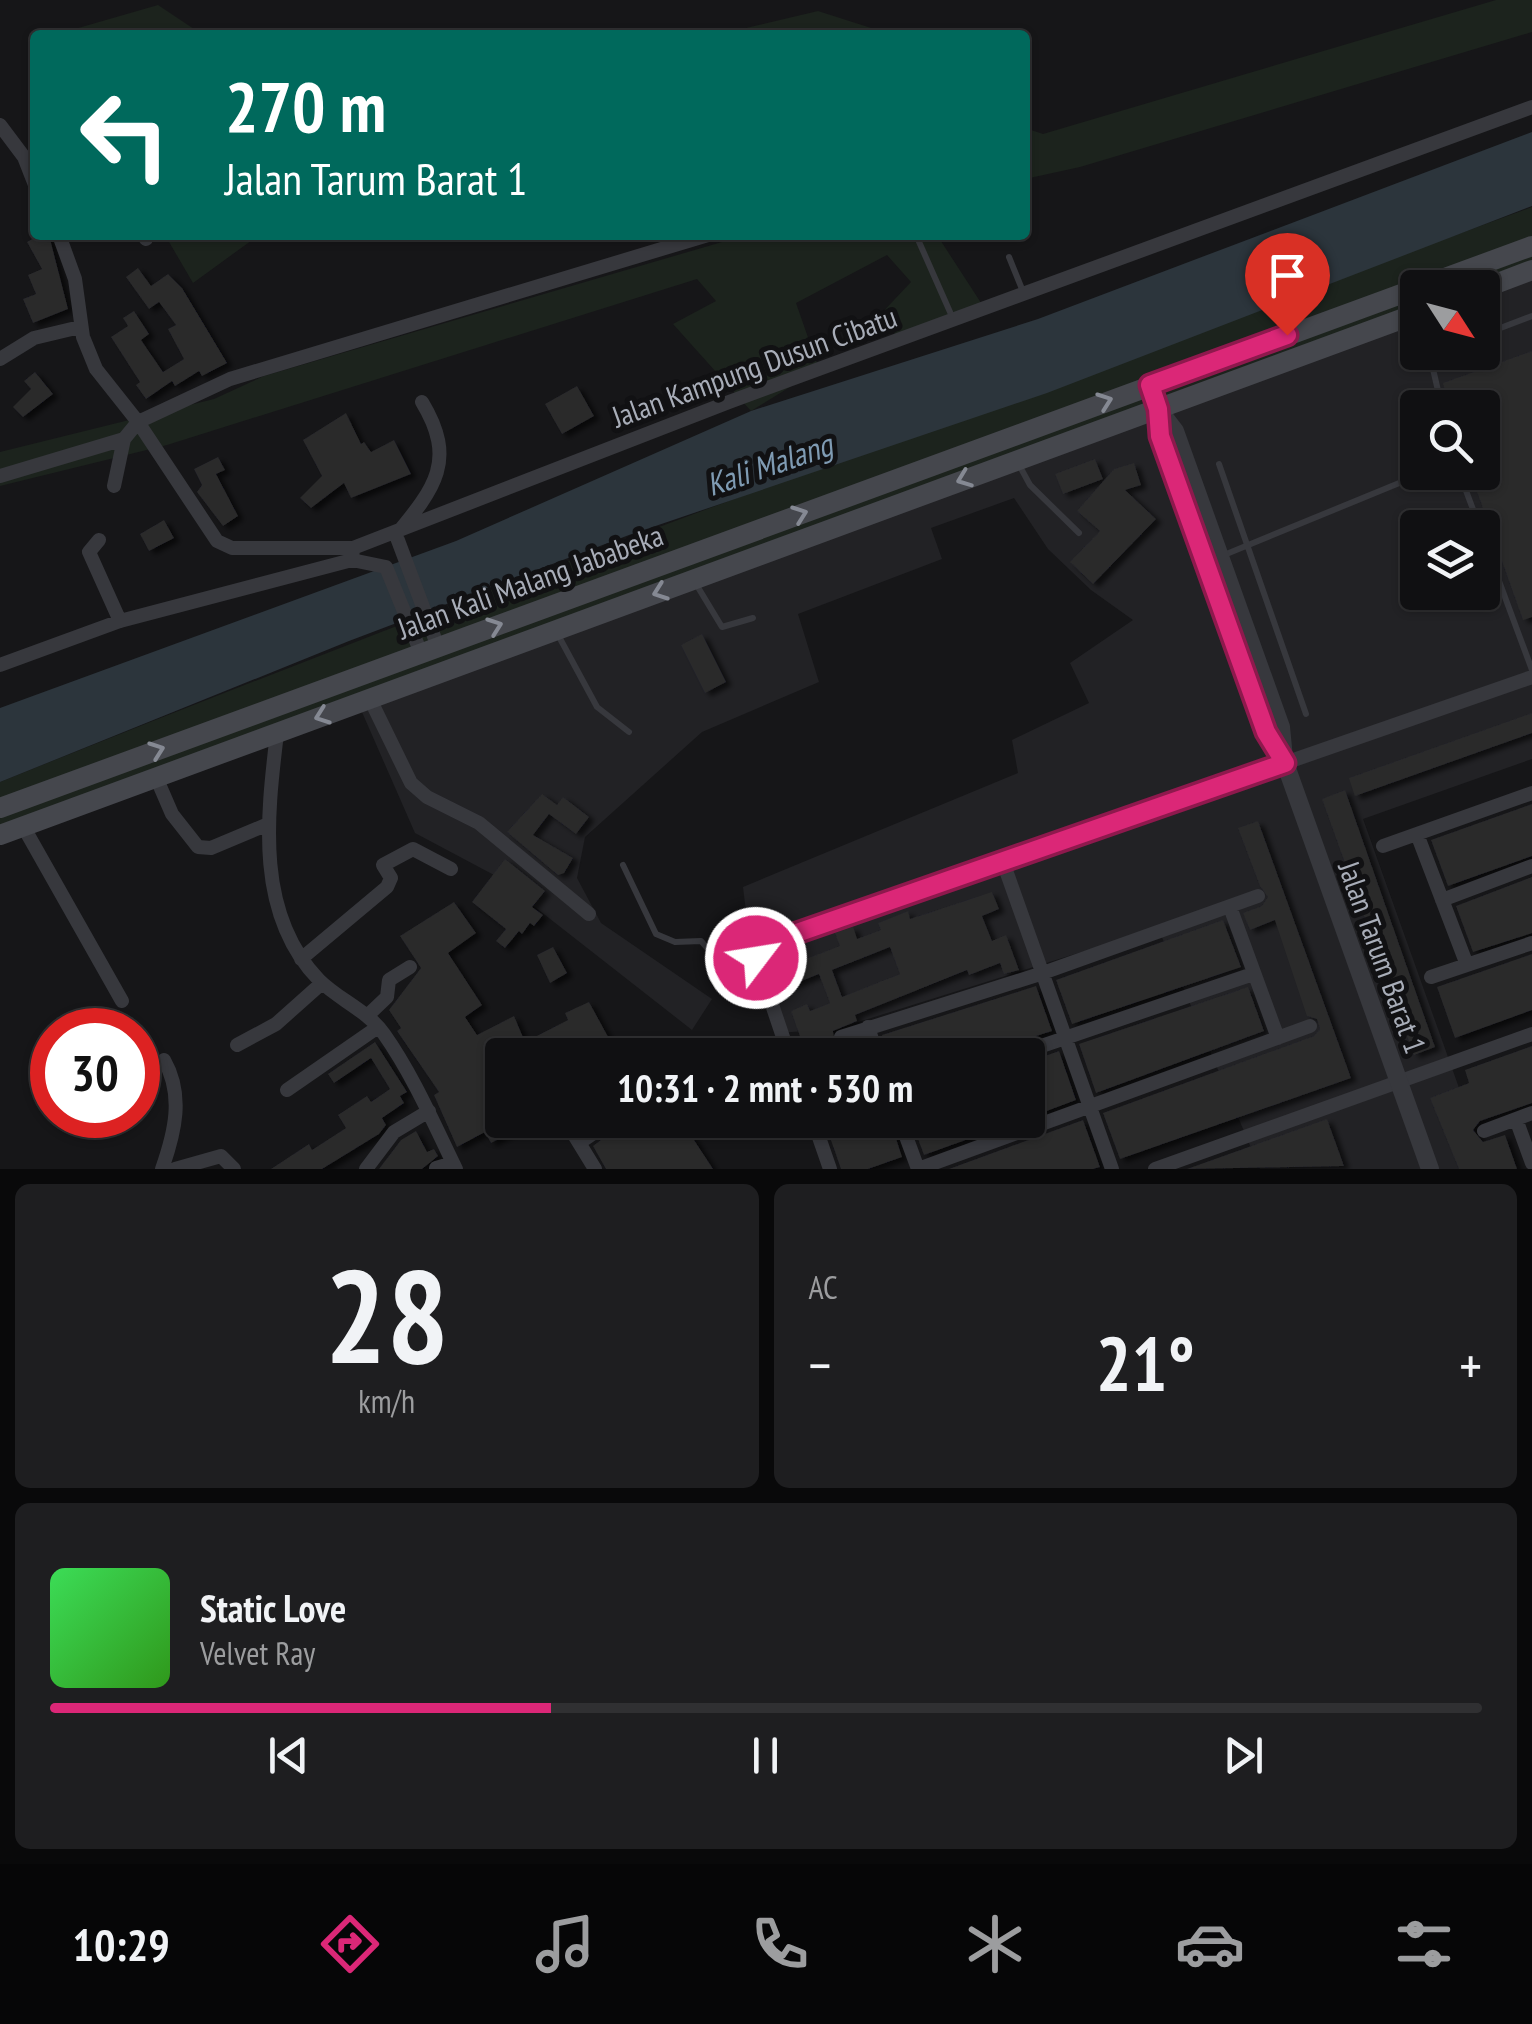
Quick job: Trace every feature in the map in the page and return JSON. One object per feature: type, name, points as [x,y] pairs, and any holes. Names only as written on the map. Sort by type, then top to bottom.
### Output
[{"type":"main road","name":"Jalan Kali Malang Jababeka","points":[[1467,270],[1532,246]]},
{"type":"main road","points":[[1500,282],[1532,270]]},
{"type":"main road","name":"Jalan Kali Malang Jababeka","points":[[0,808],[431,644],[1400,295]]},
{"type":"main road","name":"Jalan Kali Malang Jababeka","points":[[0,835],[1400,320]]},
{"type":"main road","points":[[113,766],[122,790]]},
{"type":"street","name":"Jalan Kampung Dusun Cibatu","points":[[0,665],[120,621],[352,554],[729,402],[1532,106]]},
{"type":"street","points":[[0,125],[30,172]]},
{"type":"street","points":[[61,240],[75,278],[80,328],[96,369],[224,546],[352,554],[386,566],[410,628],[431,644]]},
{"type":"street","points":[[114,486],[124,440],[138,422],[230,379],[670,240]]},
{"type":"street","points":[[0,358],[34,338],[80,328]]},
{"type":"street","name":"Jalan Tarum Barat 1","points":[[1150,385],[1166,452],[1266,732],[1285,763],[1430,1169]]},
{"type":"street","points":[[422,402],[439,430],[442,451],[430,492],[396,535],[431,644]]},
{"type":"street","name":"Jalan Tarum Barat 1","points":[[1158,409],[1175,430],[1281,726],[1285,763]]},
{"type":"street","points":[[0,476],[124,440]]},
{"type":"street","points":[[99,540],[89,552],[120,621]]},
{"type":"street","points":[[783,1038],[756,958],[771,942],[1532,673]]},
{"type":"street","points":[[370,699],[411,783],[428,797],[478,823],[589,914]]},
{"type":"street","points":[[277,733],[266,825],[277,911],[300,959],[322,983],[372,1021],[428,1111],[455,1166],[436,1168]]},
{"type":"street","points":[[156,778],[172,814],[198,847],[210,848],[266,825]]},
{"type":"street","points":[[1383,846],[1532,793]]},
{"type":"street","points":[[23,826],[122,1001]]},
{"type":"street","points":[[1417,834],[1467,965]]},
{"type":"street","points":[[300,959],[387,887],[391,878],[383,865],[386,861],[412,848],[451,869]]},
{"type":"street","points":[[1003,862],[1112,1169]]},
{"type":"street","points":[[1442,900],[1532,866]]},
{"type":"street","points":[[841,1037],[1040,974],[1258,896]]},
{"type":"street","points":[[1230,907],[1278,1038]]},
{"type":"street","points":[[1432,977],[1532,944]]},
{"type":"street","points":[[287,1090],[372,1021],[387,997],[389,980],[410,967]]},
{"type":"street","points":[[1045,1045],[1253,974]]},
{"type":"street","points":[[237,1044],[276,1024],[322,983]]},
{"type":"street","points":[[907,1138],[918,1169],[1310,1026]]},
{"type":"street","points":[[868,1028],[872,1038]]},
{"type":"street","points":[[1156,1169],[1532,1034]]},
{"type":"street","points":[[162,1169],[173,1136],[177,1082],[164,1060]]},
{"type":"street","points":[[366,1169],[394,1132],[428,1111]]},
{"type":"street","points":[[1484,1131],[1532,1113]]},
{"type":"street","points":[[1516,1119],[1532,1162]]},
{"type":"street","points":[[576,1138],[595,1169]]},
{"type":"street","points":[[579,1143],[586,1138]]},
{"type":"street","points":[[819,1138],[830,1169]]},
{"type":"street","points":[[175,1169],[220,1156],[234,1169]]},
{"type":"lane","points":[[918,240],[954,322]]},
{"type":"lane","points":[[1009,257],[1024,295]]},
{"type":"lane","points":[[1500,328],[1532,316]]},
{"type":"lane","points":[[1016,459],[1030,485],[1079,532]]},
{"type":"lane","points":[[1219,464],[1306,714]]},
{"type":"lane","points":[[1220,556],[1400,483]]},
{"type":"lane","points":[[694,580],[716,623],[734,626],[752,618]]},
{"type":"lane","points":[[1500,584],[1532,673]]},
{"type":"lane","points":[[556,630],[598,706],[628,732]]},
{"type":"lane","points":[[1523,645],[1532,641]]},
{"type":"lane","points":[[622,865],[656,934],[675,942],[701,941],[723,966],[756,958]]},
{"type":"shaded area","points":[[1496,0],[1532,0],[1532,32],[1080,167],[1030,178],[1030,130],[1043,134]]},
{"type":"shaded area","points":[[158,5],[196,30],[71,30]]},
{"type":"shaded area","points":[[818,11],[877,30],[738,30]]},
{"type":"shaded area","points":[[1532,207],[1532,270],[1500,282],[1500,270],[1400,270],[1400,319],[0,835],[0,782],[572,560]]},
{"type":"shaded area","points":[[168,240],[252,240],[193,283]]},
{"type":"shaded area","points":[[729,240],[940,240],[985,309],[903,342],[878,317],[911,282],[887,255],[796,303],[819,369],[751,411],[673,324],[716,301],[697,279],[167,445],[0,486],[0,452],[214,399],[264,376]]},
{"type":"shaded area","points":[[1532,270],[1532,759],[1363,819],[1488,1169],[1260,1169],[1158,928],[836,1029],[777,1033],[751,953],[743,887],[1018,773],[1012,740],[1089,703],[1070,663],[1133,620],[1091,590],[1048,549],[1014,498],[931,528],[942,559],[798,614],[819,682],[702,732],[585,837],[577,878],[601,923],[712,999],[692,1030],[494,875],[415,833],[358,703],[1400,318],[1400,370],[1500,370],[1500,282]]},
{"type":"water","name":"Kali Malang","points":[[1532,132],[1532,206],[1047,393],[629,535],[349,641],[0,782],[0,708],[456,541],[751,411],[1038,319]]},
{"type":"building","points":[[50,240],[68,309],[33,323],[23,299],[36,294],[28,275],[42,269],[27,242]]},
{"type":"building","points":[[138,268],[151,286],[168,274],[182,288],[227,363],[202,376],[199,371],[175,386],[172,381],[146,399],[136,385],[140,382],[111,337],[128,326],[123,318],[134,311],[149,334],[141,340],[163,372],[184,359],[168,329],[176,325],[159,302],[149,309],[126,277]]},
{"type":"building","points":[[1532,351],[1532,617],[1523,620],[1500,556],[1500,510],[1484,510],[1476,490],[1500,490],[1500,390],[1445,390],[1443,383],[1479,370],[1500,370],[1500,363]]},
{"type":"building","points":[[35,372],[53,394],[23,417],[13,407],[31,389],[24,381]]},
{"type":"building","points":[[577,386],[594,416],[562,434],[545,404]]},
{"type":"building","points":[[346,413],[361,444],[364,442],[371,452],[394,440],[411,474],[351,498],[344,483],[311,508],[300,498],[322,476],[303,440]]},
{"type":"building","points":[[218,457],[225,470],[216,474],[238,516],[223,526],[197,492],[202,485],[194,469]]},
{"type":"building","points":[[1095,459],[1103,479],[1063,494],[1055,474]]},
{"type":"building","points":[[1134,463],[1141,485],[1125,490],[1156,519],[1093,584],[1070,562],[1100,531],[1077,511],[1114,469]]},
{"type":"building","points":[[164,520],[174,538],[149,551],[140,534]]},
{"type":"building","points":[[702,634],[726,682],[705,693],[681,645]]},
{"type":"building","points":[[1532,713],[1532,733],[1355,796],[1349,778]]},
{"type":"building","points":[[1345,790],[1435,1047],[1414,1055],[1322,799]]},
{"type":"building","points":[[542,794],[557,805],[563,797],[589,817],[576,834],[549,814],[533,835],[573,858],[564,873],[558,875],[507,832]]},
{"type":"building","points":[[1532,804],[1532,856],[1448,886],[1431,840]]},
{"type":"building","points":[[1258,821],[1351,1078],[1120,1159],[1103,1113],[1314,1036],[1320,1029],[1317,1019],[1307,1016],[1275,920],[1250,930],[1243,913],[1262,906],[1268,897],[1238,828]]},
{"type":"building","points":[[505,859],[545,891],[532,907],[543,915],[522,934],[519,931],[505,948],[496,941],[506,929],[472,902]]},
{"type":"building","points":[[1532,877],[1532,933],[1473,952],[1456,906]]},
{"type":"building","points":[[992,892],[999,909],[982,916],[992,941],[1006,935],[1019,970],[1004,974],[1000,963],[969,975],[967,970],[855,1015],[857,1021],[833,1031],[834,1038],[801,1038],[791,1011],[807,1004],[810,1011],[830,1003],[819,974],[789,986],[782,968],[840,946],[835,933],[853,927],[857,939],[881,930],[878,923],[908,911],[910,919]],"holes":[[[890,947],[900,974],[842,997],[832,970]]]},
{"type":"building","points":[[454,902],[476,933],[448,953],[482,1005],[465,1017],[477,1035],[514,1016],[523,1038],[485,1038],[485,1132],[457,1147],[434,1095],[439,1092],[397,1031],[401,1028],[389,1010],[421,968],[400,936]]},
{"type":"building","points":[[1223,920],[1241,967],[1072,1024],[1056,980]]},
{"type":"building","points":[[553,947],[567,973],[550,983],[537,955]]},
{"type":"building","points":[[1532,954],[1532,1010],[1455,1038],[1437,987]]},
{"type":"building","points":[[1036,986],[1052,1031],[1030,1038],[882,1035]]},
{"type":"building","points":[[1248,987],[1264,1031],[1096,1093],[1079,1044]]},
{"type":"building","points":[[589,1002],[609,1038],[533,1038],[568,1020],[565,1013]]},
{"type":"building","points":[[375,1042],[407,1092],[400,1096],[404,1103],[382,1118],[386,1125],[379,1134],[322,1169],[271,1169],[309,1144],[312,1150],[346,1128],[338,1115],[367,1096],[371,1102],[390,1089],[371,1058],[334,1083],[328,1074]]},
{"type":"building","points":[[1532,1046],[1532,1103],[1480,1121],[1473,1130],[1483,1142],[1505,1135],[1517,1169],[1459,1169],[1430,1098],[1469,1083],[1465,1070]]},
{"type":"building","points":[[1059,1051],[1076,1100],[1045,1112],[1045,1056]]},
{"type":"building","points":[[1327,1119],[1344,1166],[1187,1169]]},
{"type":"building","points":[[1083,1120],[1100,1167],[949,1169],[1034,1138],[1045,1138],[1045,1134]]},
{"type":"building","points":[[416,1131],[427,1152],[434,1149],[438,1156],[422,1169],[379,1169],[401,1140]]},
{"type":"building","points":[[603,1138],[693,1138],[713,1169],[606,1169],[593,1146]]},
{"type":"building","points":[[830,1138],[896,1138],[902,1157],[868,1169],[841,1169]]},
{"type":"building","points":[[918,1138],[971,1138],[924,1155]]},
{"type":"route","points":[[756,958],[761,948],[771,942],[1285,763],[1266,732],[1160,436],[1158,409],[1150,385],[1287,335]]}]
